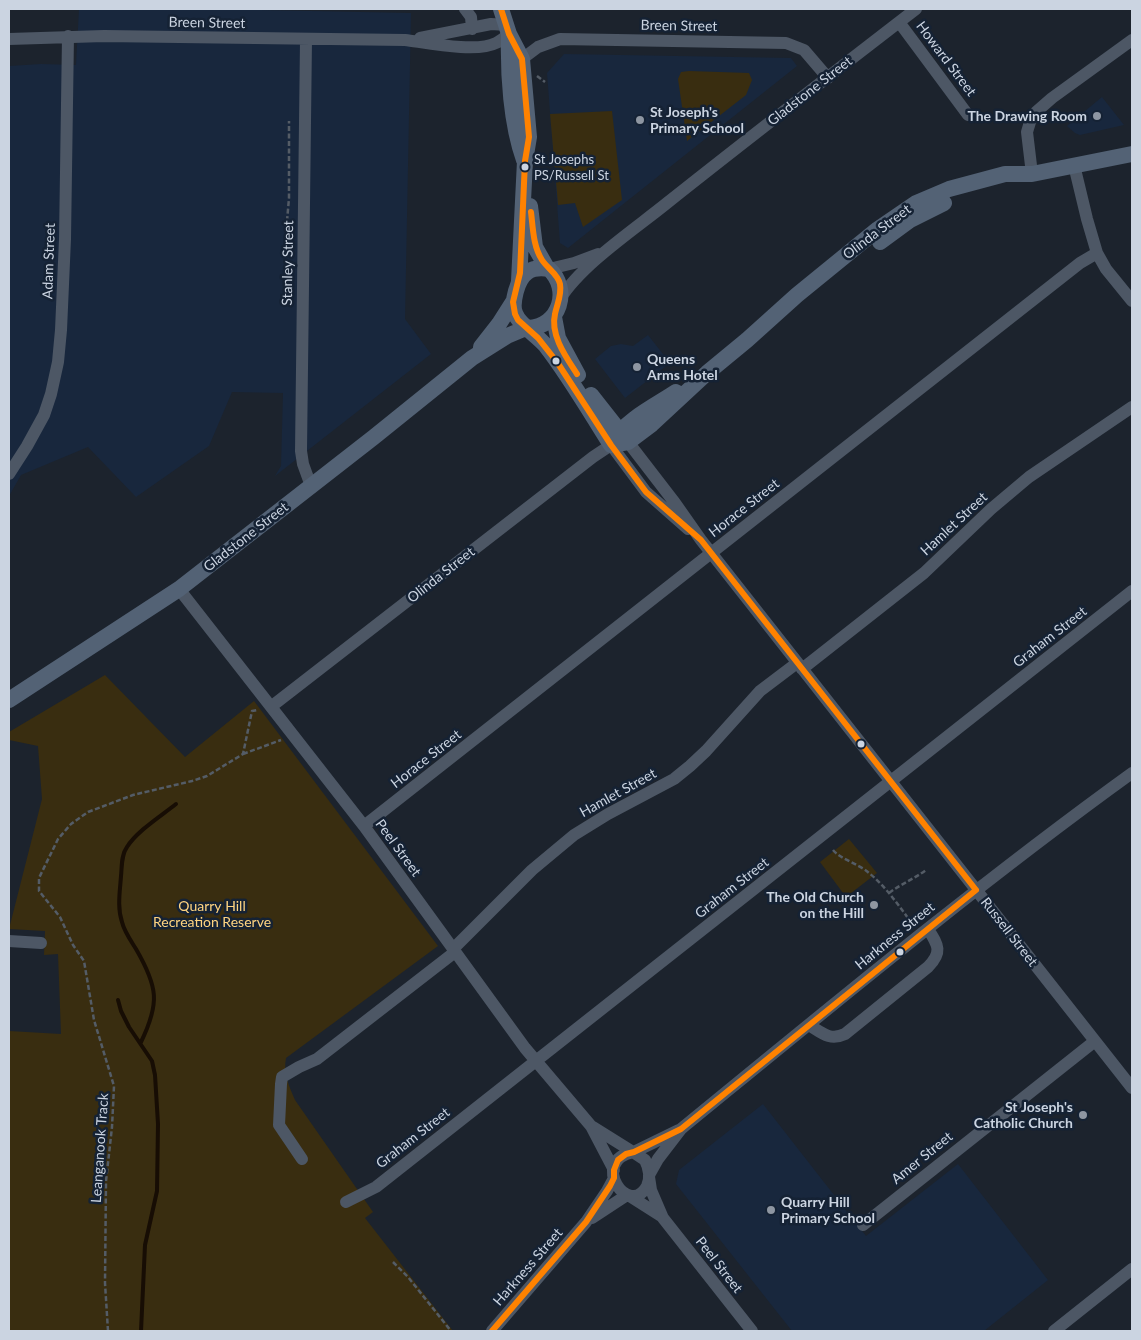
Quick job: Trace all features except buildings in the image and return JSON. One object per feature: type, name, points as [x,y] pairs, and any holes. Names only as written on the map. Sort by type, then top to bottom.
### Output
[{"type":"main road","points":[[501,9],[522,59],[529,137],[525,161],[519,280],[513,302],[515,314],[527,328],[540,327],[554,317],[560,299],[559,281],[548,268],[536,246],[525,161],[517,139],[508,60],[508,29]]},
{"type":"main road","points":[[1074,165],[1132,146]]},
{"type":"main road","points":[[1074,165],[1132,154]]},
{"type":"main road","name":"Olinda Street","points":[[619,440],[646,412],[707,373],[747,340],[834,279],[910,220],[950,200],[1008,185],[1032,174],[1074,165]]},
{"type":"main road","points":[[519,280],[527,272],[548,268]]},
{"type":"main road","name":"Gladstone Street","points":[[472,358],[499,324],[513,302]]},
{"type":"main road","name":"Russell Street","points":[[554,317],[558,338],[573,367],[619,440]]},
{"type":"main road","name":"Gladstone Street","points":[[9,700],[179,589],[472,358],[508,335],[527,328]]},
{"type":"main road","name":"Russell Street","points":[[527,328],[542,342],[619,440]]},
{"type":"street","points":[[465,9],[471,17],[472,29]]},
{"type":"street","name":"Gladstone Street","points":[[560,299],[575,279],[610,248],[916,9]]},
{"type":"street","name":"Howard Street","points":[[899,22],[968,114]]},
{"type":"street","name":"Breen Street","points":[[9,39],[68,36],[130,36],[405,40],[450,46],[480,47],[497,43],[508,29],[490,24],[472,29],[405,40]]},
{"type":"street","name":"Adam Street","points":[[9,474],[28,446],[44,414],[51,394],[58,362],[62,330],[65,239],[68,36]]},
{"type":"street","name":"Stanley Street","points":[[306,40],[301,451],[303,464],[311,486]]},
{"type":"street","name":"Breen Street","points":[[522,59],[538,46],[560,40],[786,43],[804,50],[828,78]]},
{"type":"street","points":[[1032,174],[1027,132],[1036,112],[1052,98],[1132,40]]},
{"type":"street","points":[[1074,165],[1097,253],[1106,269],[1132,301]]},
{"type":"street","name":"Gladstone Street","points":[[548,268],[585,260],[610,248]]},
{"type":"street","name":"Horace Street","points":[[364,826],[1080,263],[1097,253]]},
{"type":"street","name":"Hamlet Street","points":[[302,1160],[279,1125],[282,1078],[324,1054],[454,951],[532,870],[574,835],[608,814],[668,782],[690,766],[721,736],[760,690],[799,666],[924,573],[991,509],[1029,477],[1132,406]]},
{"type":"street","name":"Russell Street","points":[[619,440],[675,503],[700,540],[1132,1088]]},
{"type":"street","name":"Olinda Street","points":[[272,706],[593,456],[619,440]]},
{"type":"street","name":"Peel Street","points":[[179,589],[364,826],[535,1061],[591,1126],[614,1174]]},
{"type":"street","name":"Graham Street","points":[[346,1202],[376,1187],[1132,592]]},
{"type":"street","name":"Harkness Street","points":[[649,1176],[658,1159],[681,1129],[976,890],[1132,773]]},
{"type":"street","points":[[809,1024],[829,1037],[845,1034],[928,967],[937,956],[938,945],[928,929]]},
{"type":"street","points":[[9,941],[41,942]]},
{"type":"street","name":"Amer Street","points":[[863,1225],[1094,1041]]},
{"type":"street","name":"Peel Street","points":[[591,1126],[634,1152]]},
{"type":"street","name":"Harkness Street","points":[[634,1152],[681,1129]]},
{"type":"street","points":[[634,1152],[645,1160],[649,1176],[648,1184],[641,1193],[628,1195],[617,1188],[614,1174],[621,1156],[634,1152]]},
{"type":"street","name":"Harkness Street","points":[[492,1331],[586,1222],[608,1190],[614,1174]]},
{"type":"street","name":"Peel Street","points":[[649,1176],[651,1190],[663,1218],[752,1331]]},
{"type":"street","name":"Peel Street","points":[[628,1195],[663,1218]]},
{"type":"street","name":"Harkness Street","points":[[586,1222],[628,1195]]},
{"type":"street","points":[[1054,1331],[1132,1270]]},
{"type":"path","points":[[287,221],[289,198],[289,121]]},
{"type":"path","points":[[242,754],[252,711],[272,706]]},
{"type":"path","name":"Leanganook Track","points":[[108,1331],[105,1283],[106,1173],[112,1128],[114,1086],[94,1020],[84,961],[60,918],[39,891],[39,878],[58,839],[71,824],[88,812],[133,795],[207,776],[242,754],[283,739]]},
{"type":"path","points":[[833,850],[839,856],[850,860],[869,872],[889,893],[908,918]]},
{"type":"path","points":[[889,893],[926,870]]},
{"type":"path","points":[[393,1262],[451,1331]]},
{"type":"shaded area","points":[[79,9],[212,9],[411,13],[405,319],[431,354],[275,476],[281,466],[283,393],[232,392],[209,446],[136,497],[88,447],[21,475],[9,496],[9,66],[41,64],[76,65]]},
{"type":"shaded area","name":"St Joseph's Primary School","points":[[564,54],[791,58],[797,66],[568,248],[560,243],[547,73]]},
{"type":"shaded area","name":"The Drawing Room","points":[[1102,97],[1124,125],[1080,135],[1067,126]]},
{"type":"shaded area","name":"Queens Arms Hotel","points":[[648,335],[670,363],[625,398],[595,359],[611,346],[621,344],[633,346]]},
{"type":"shaded area","name":"Quarry Hill Primary School","points":[[763,1104],[866,1236],[958,1164],[1048,1280],[984,1331],[792,1331],[676,1184],[679,1170]]},
{"type":"green space","points":[[681,72],[749,73],[752,80],[746,95],[687,141],[678,79]]},
{"type":"green space","points":[[612,111],[622,200],[583,227],[575,203],[558,205],[550,114]]},
{"type":"green space","name":"Quarry Hill Recreation Reserve","points":[[105,675],[185,757],[254,701],[438,946],[286,1058],[285,1069],[295,1100],[373,1212],[365,1218],[453,1331],[9,1331],[9,1031],[61,1034],[58,954],[44,955],[45,931],[9,929],[42,799],[38,746],[9,740],[9,732]]},
{"type":"green space","points":[[849,839],[877,873],[846,897],[820,862]]},
{"type":"waterway","points":[[141,1042],[151,1016],[154,995],[149,974],[126,932],[120,916],[119,899],[122,861],[125,850],[131,841],[176,804]]},
{"type":"waterway","points":[[118,1000],[129,1027],[152,1061],[155,1075],[158,1124],[157,1191],[145,1245],[141,1331]]},
{"type":"transit line","points":[[501,9],[509,34],[522,59],[529,137],[525,161],[520,273],[513,302],[518,320],[538,338],[557,362],[611,445],[646,492],[701,540],[976,890]]},
{"type":"transit line","points":[[531,212],[534,237],[539,255],[557,277],[560,284],[560,296],[554,322],[557,338],[577,374]]},
{"type":"transit line","points":[[492,1331],[586,1222],[610,1186],[618,1160],[626,1154],[681,1129],[976,890]]},
{"type":"place","name":"The Drawing Room","points":[[1097,116]]},
{"type":"place","name":"St Joseph's Primary School","points":[[640,120]]},
{"type":"place","name":"St Josephs PS/Russell St","points":[[525,167]]},
{"type":"place","name":"Queens Arms Hotel","points":[[637,367]]},
{"type":"place","name":"The Old Church on the Hill","points":[[874,905]]},
{"type":"place","name":"St Joseph's Catholic Church","points":[[1083,1115]]},
{"type":"place","name":"Quarry Hill Primary School","points":[[771,1210]]}]
